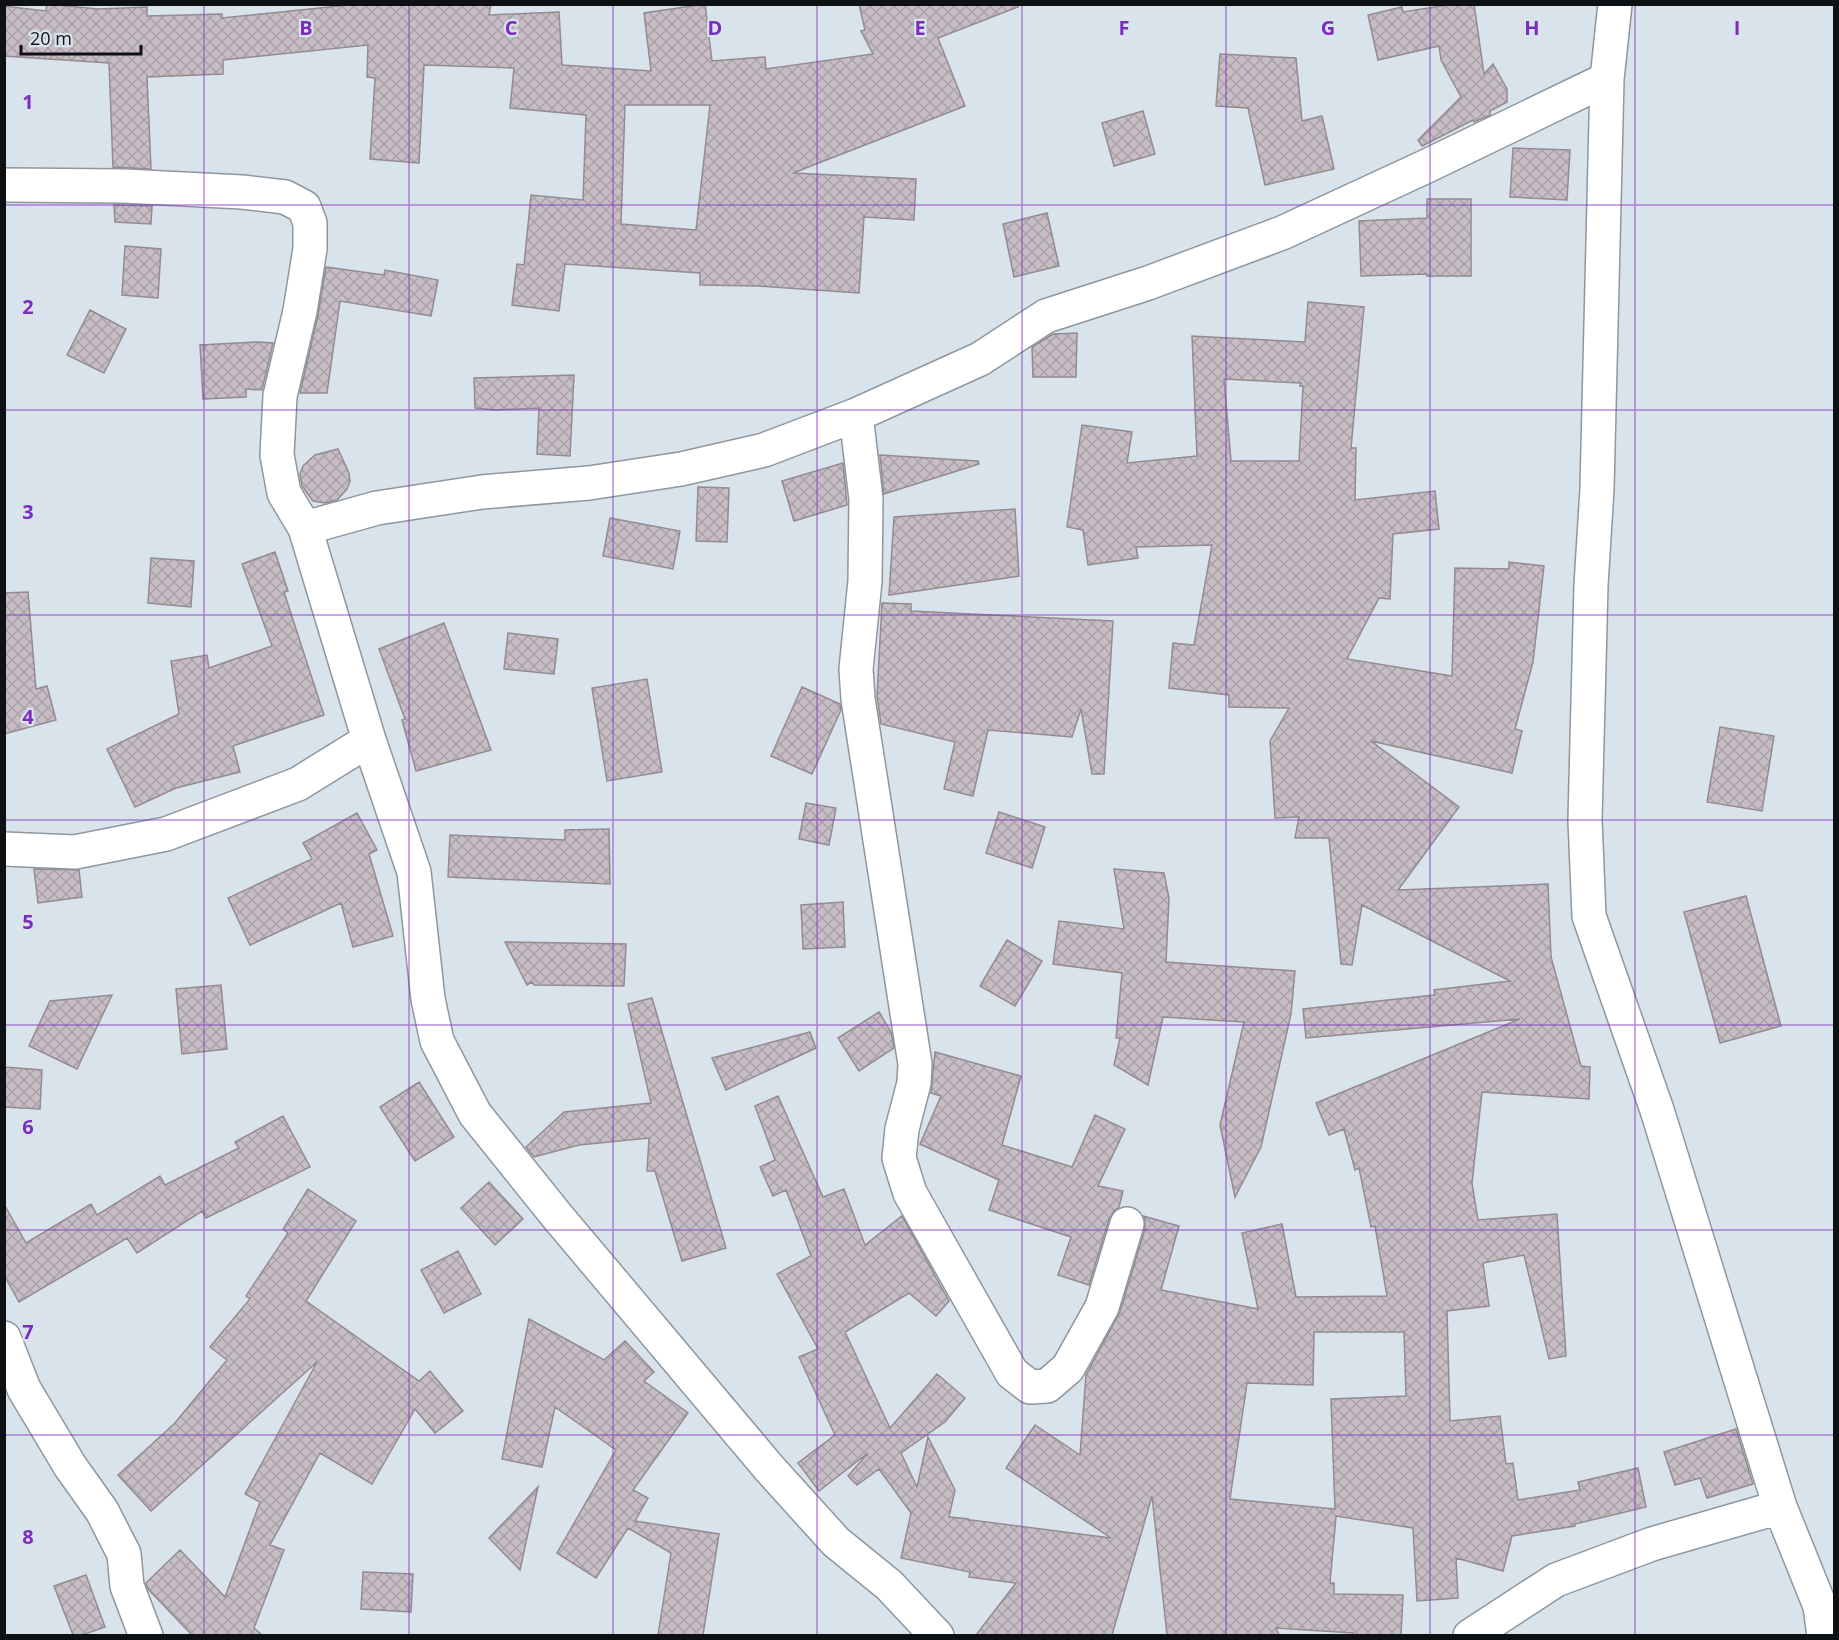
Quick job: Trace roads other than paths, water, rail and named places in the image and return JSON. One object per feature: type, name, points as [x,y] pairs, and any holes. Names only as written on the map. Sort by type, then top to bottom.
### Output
[{"type":"street","points":[[1615,4],[1607,79],[1603,306],[1597,489],[1591,585],[1585,820],[1589,916],[1658,1110],[1780,1507],[1820,1606],[1824,1635]]},
{"type":"street","points":[[305,528],[389,506],[482,492],[589,483],[681,469],[764,450],[856,415],[980,359],[1046,316],[1148,283],[1282,233],[1607,79]]},
{"type":"street","points":[[4,184],[124,186],[242,192],[285,197],[304,207],[310,223],[310,249],[300,311],[280,396],[277,455],[284,493],[305,528],[369,740],[414,872],[428,999],[437,1041],[475,1114],[572,1234],[769,1468],[836,1542],[889,1585],[937,1635]]},
{"type":"street","points":[[856,415],[866,499],[865,581],[856,669],[858,699],[915,1064],[914,1083],[902,1130],[899,1158],[910,1193],[1012,1372],[1030,1387],[1047,1386],[1068,1368],[1102,1306],[1127,1224]]},
{"type":"street","points":[[4,849],[75,852],[166,834],[298,784],[369,740]]},
{"type":"street","points":[[4,1338],[24,1389],[70,1466],[102,1511],[124,1554],[127,1586],[146,1635]]},
{"type":"street","points":[[1470,1635],[1556,1580],[1652,1544],[1780,1507]]}]
